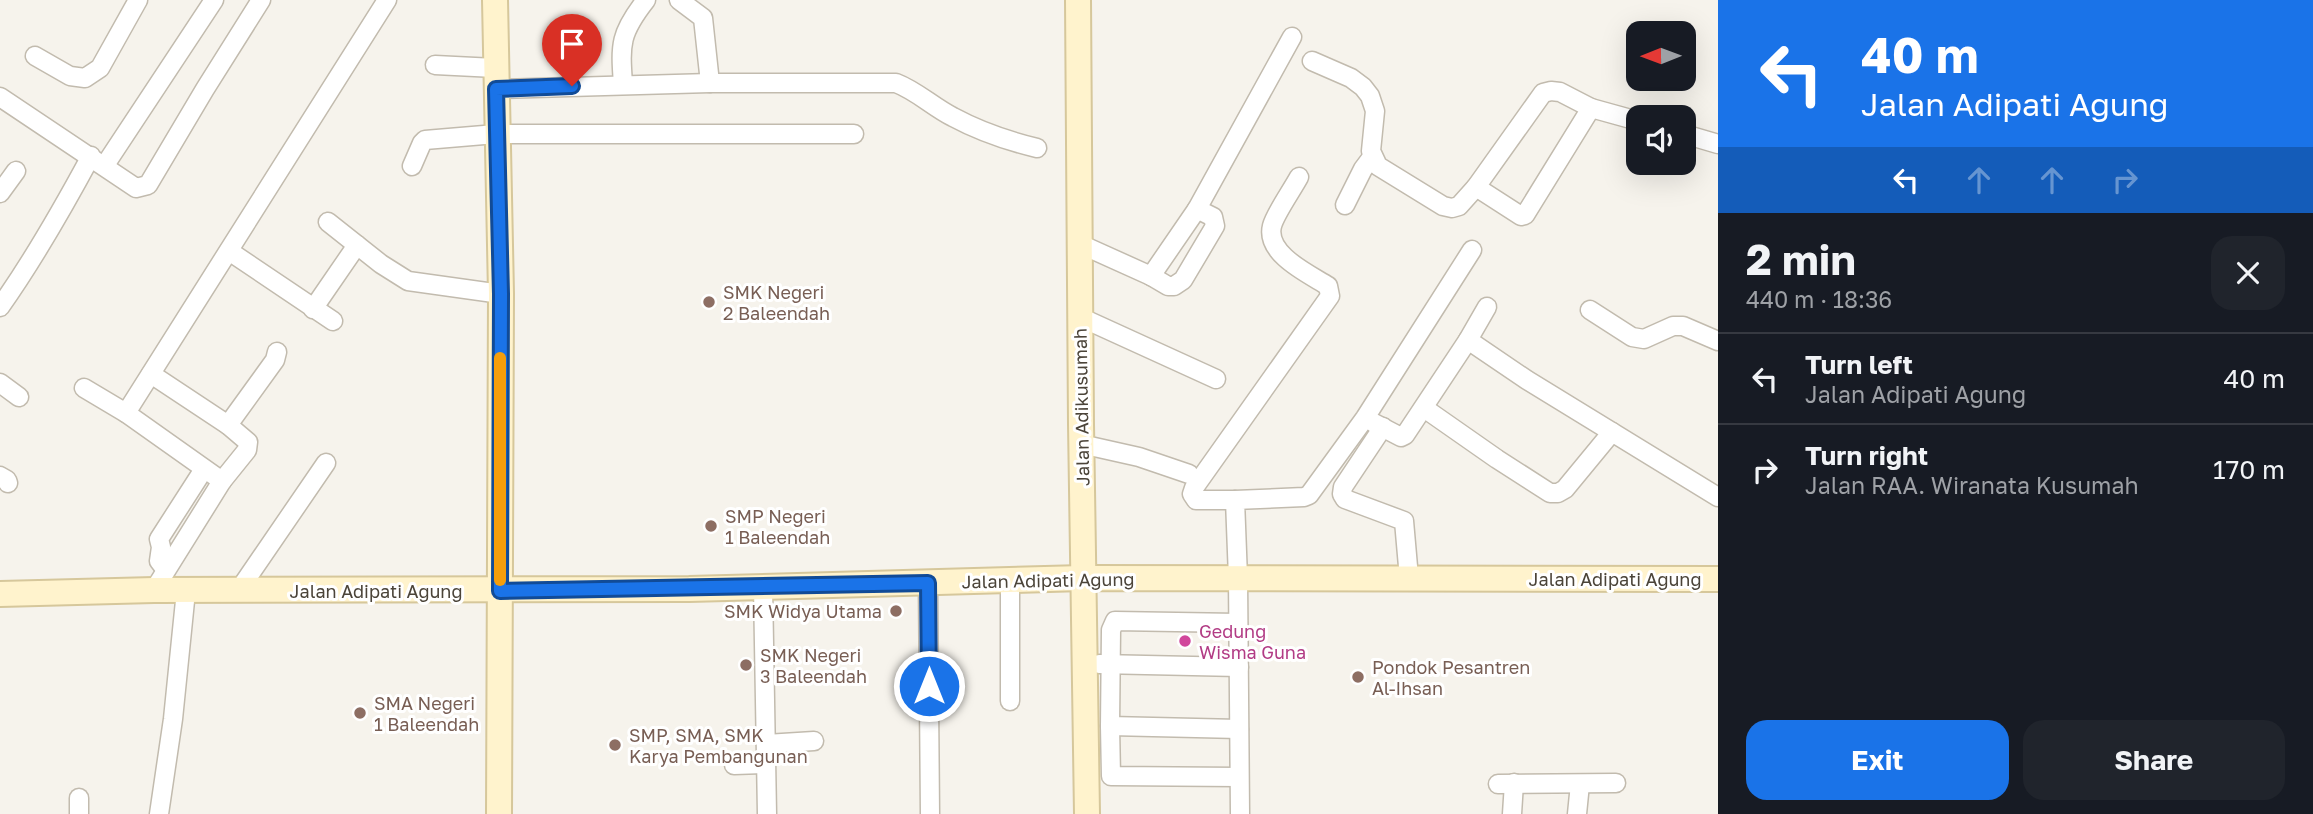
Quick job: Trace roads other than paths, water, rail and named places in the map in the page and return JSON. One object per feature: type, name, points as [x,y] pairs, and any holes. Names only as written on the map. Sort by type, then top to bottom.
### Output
[{"type":"main road","points":[[495,0],[501,294],[499,814]]},
{"type":"main road","name":"Jalan Adikusumah","points":[[1078,0],[1087,814]]},
{"type":"main road","name":"Jalan Adipati Agung","points":[[0,594],[160,580],[186,590],[500,591],[1083,578],[1718,579]]},
{"type":"street","points":[[35,56],[70,76],[85,78],[100,68],[138,0]]},
{"type":"street","points":[[0,307],[98,161],[214,0]]},
{"type":"street","points":[[0,97],[136,188],[148,185],[261,0]]},
{"type":"street","points":[[125,414],[387,0]]},
{"type":"street","points":[[623,84],[622,40],[646,0]]},
{"type":"street","points":[[679,0],[703,18],[710,83]]},
{"type":"street","points":[[1152,276],[1197,209],[1292,37]]},
{"type":"street","points":[[1312,61],[1351,78],[1370,96],[1375,111],[1371,151],[1378,166],[1443,206],[1452,208],[1459,206],[1476,187],[1543,93],[1560,92],[1591,108],[1626,118]]},
{"type":"street","points":[[435,65],[496,78],[623,84],[896,83],[911,89],[953,117],[1009,141],[1037,148]]},
{"type":"street","points":[[1476,187],[1521,216],[1525,215],[1591,108]]},
{"type":"street","points":[[412,166],[425,141],[496,134],[854,134]]},
{"type":"street","points":[[1696,138],[1718,144]]},
{"type":"street","points":[[1345,205],[1372,157]]},
{"type":"street","points":[[0,193],[16,170]]},
{"type":"street","points":[[1298,177],[1272,226],[1272,237],[1283,256],[1328,286],[1330,296],[1194,488],[1192,494],[1196,500],[1309,495],[1365,418],[1472,250]]},
{"type":"street","points":[[1080,244],[1152,276],[1168,286],[1174,286],[1183,280],[1216,226],[1213,217],[1197,209]]},
{"type":"street","points":[[328,222],[408,281],[501,294]]},
{"type":"street","points":[[313,309],[357,244]]},
{"type":"street","points":[[229,251],[333,321]]},
{"type":"street","points":[[1365,418],[1401,436],[1405,435],[1487,307]]},
{"type":"street","points":[[1590,310],[1632,337],[1644,340],[1673,326],[1682,326],[1718,341]]},
{"type":"street","points":[[1080,317],[1216,379]]},
{"type":"street","points":[[1468,340],[1718,497]]},
{"type":"street","points":[[228,425],[275,360],[277,352]]},
{"type":"street","points":[[151,374],[228,425],[248,442],[160,580]]},
{"type":"street","points":[[0,383],[19,397]]},
{"type":"street","points":[[84,388],[222,481]]},
{"type":"street","points":[[1424,408],[1550,493],[1565,489],[1612,432]]},
{"type":"street","points":[[1383,427],[1343,487],[1342,494],[1345,499],[1404,521],[1409,578]]},
{"type":"street","points":[[1081,444],[1139,457],[1189,474]]},
{"type":"street","points":[[239,590],[326,463]]},
{"type":"street","points":[[160,580],[159,539],[204,469]]},
{"type":"street","points":[[1234,500],[1238,578],[1240,814]]},
{"type":"street","points":[[1010,581],[1010,701]]},
{"type":"street","points":[[928,583],[930,814]]},
{"type":"street","points":[[763,587],[767,814]]},
{"type":"street","points":[[159,814],[173,719],[186,590]]},
{"type":"street","points":[[1238,623],[1115,621],[1111,630],[1110,726],[1111,776],[1239,777]]},
{"type":"street","points":[[1084,663],[1238,667]]},
{"type":"street","points":[[1110,726],[1239,729]]},
{"type":"street","points":[[766,744],[814,741]]},
{"type":"street","points":[[734,765],[766,764]]},
{"type":"street","points":[[1512,814],[1506,784],[1616,783]]},
{"type":"street","points":[[1577,814],[1580,784]]},
{"type":"place","name":"SMK Negeri 2 Baleendah","points":[[709,302]]},
{"type":"place","name":"SMP Negeri 1 Baleendah","points":[[711,526]]},
{"type":"place","name":"SMK Widya Utama","points":[[896,611]]},
{"type":"place","name":"Gedung Wisma Guna","points":[[1185,641]]},
{"type":"place","name":"SMK Negeri 3 Baleendah","points":[[746,665]]},
{"type":"place","name":"Pondok Pesantren Al-Ihsan","points":[[1358,677]]},
{"type":"place","name":"SMA Negeri 1 Baleendah","points":[[360,713]]},
{"type":"place","name":"SMP, SMA, SMK Karya Pembangunan","points":[[615,745]]}]
